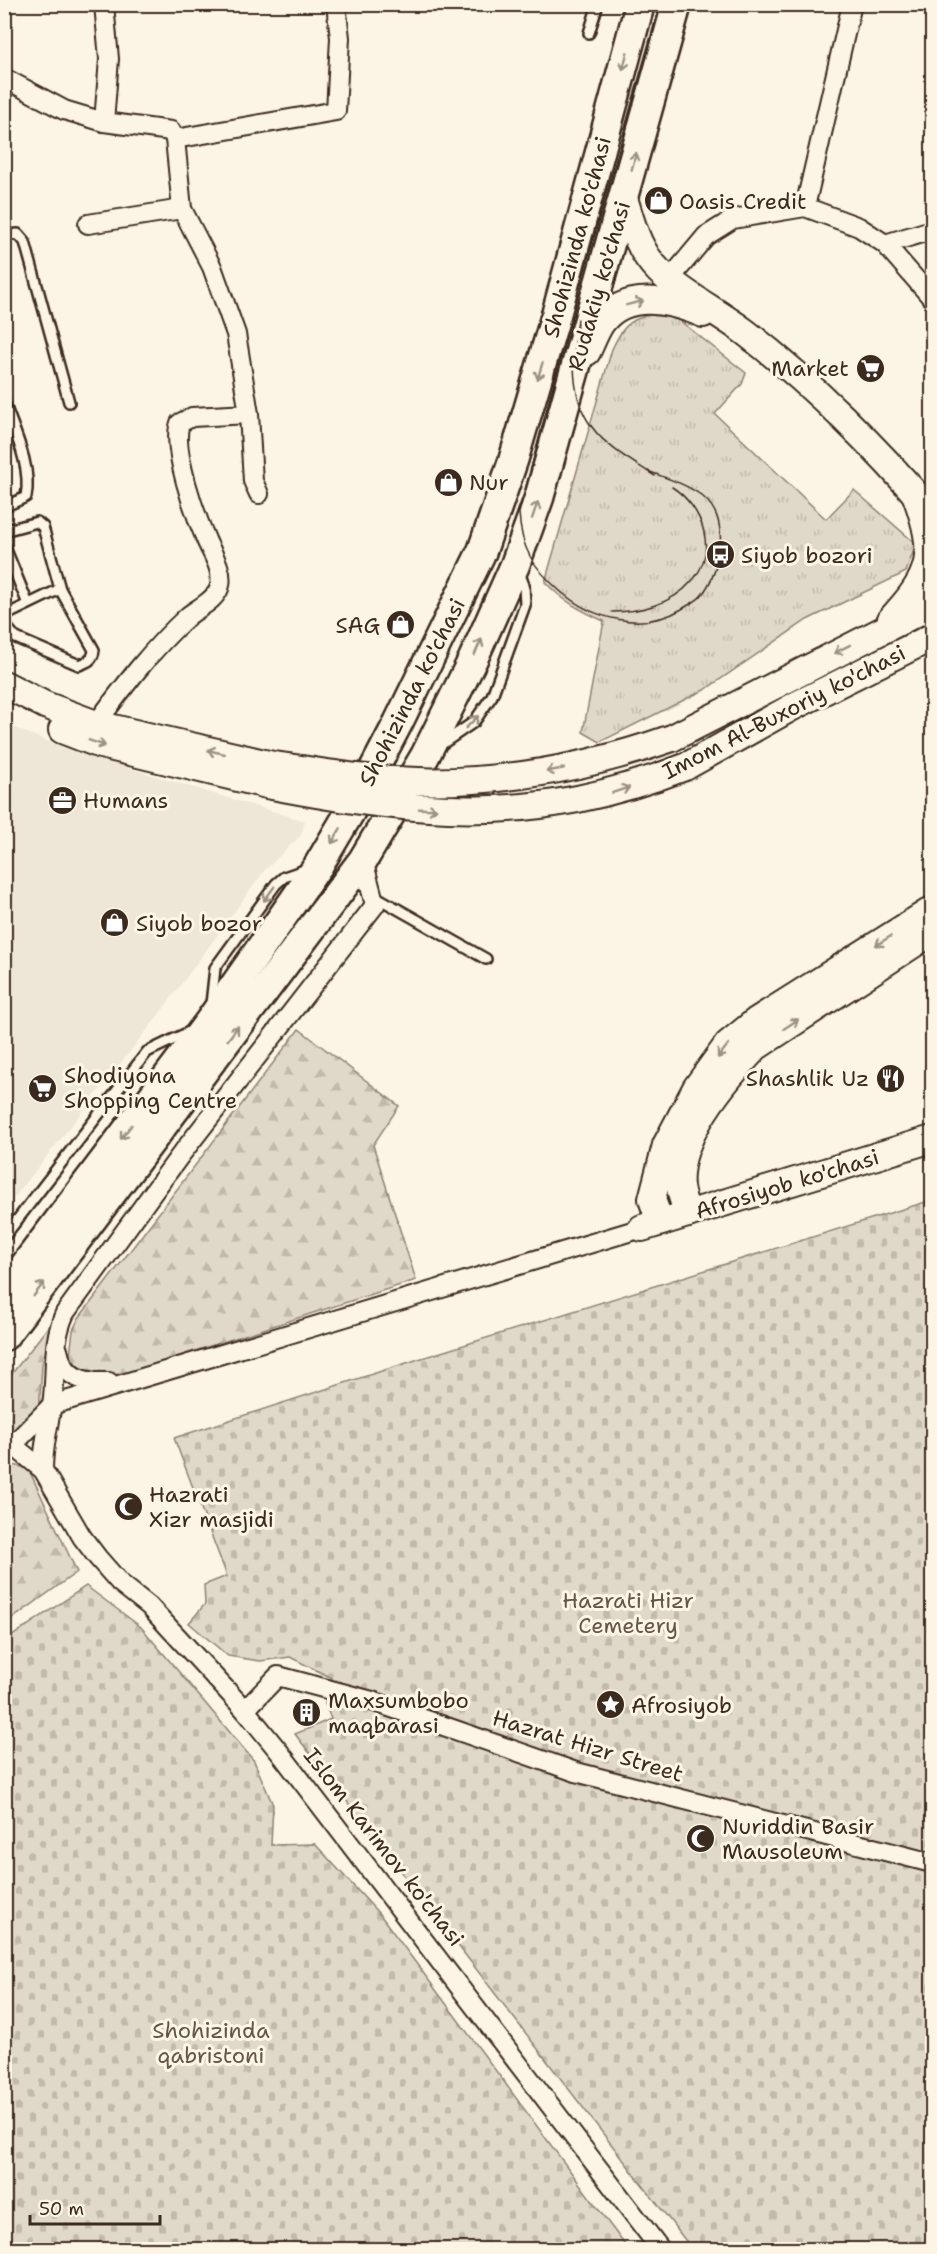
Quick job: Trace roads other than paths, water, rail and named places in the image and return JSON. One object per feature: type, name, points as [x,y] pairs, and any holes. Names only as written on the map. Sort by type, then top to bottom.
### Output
[{"type":"main road","name":"Shohizinda ko'chasi","points":[[4,1293],[209,1022],[318,866],[363,790],[482,550],[513,461],[542,363],[640,4]]},
{"type":"main road","name":"Rudakiy ko'chasi","points":[[515,565],[542,488],[677,4]]},
{"type":"main road","points":[[624,198],[638,244],[658,271],[745,332],[798,377],[913,490],[933,513]]},
{"type":"main road","points":[[574,376],[602,321],[618,309],[634,302],[669,302],[745,332]]},
{"type":"main road","points":[[880,630],[918,589],[928,566],[928,537],[925,520],[913,490]]},
{"type":"main road","points":[[482,550],[515,565]]},
{"type":"main road","name":"Shohizinda ko'chasi","points":[[4,1336],[356,869],[424,756],[515,565]]},
{"type":"main road","name":"Imom Al-Buxoriy ko'chasi","points":[[270,775],[463,781],[531,775],[613,758],[672,738],[933,605]]},
{"type":"main road","name":"Imom Al-Buxoriy ko'chasi","points":[[4,684],[45,705],[157,748],[270,775],[358,802],[472,811],[535,806],[611,793],[685,767],[796,705],[933,637]]},
{"type":"main road","name":"Imom Al-Buxoriy ko'chasi","points":[[4,704],[101,745],[157,748]]},
{"type":"main road","points":[[651,1225],[652,1199],[666,1144],[696,1088],[728,1044],[756,1021],[933,910]]},
{"type":"main road","points":[[688,1214],[680,1187],[682,1166],[692,1133],[710,1100],[740,1064],[756,1047],[933,932]]},
{"type":"main road","name":"Afrosiyob ko'chasi","points":[[651,1225],[933,1139]]},
{"type":"street","points":[[104,4],[109,59],[104,122]]},
{"type":"street","points":[[175,139],[336,111],[340,38],[336,4]]},
{"type":"street","points":[[805,207],[852,4]]},
{"type":"street","points":[[6,85],[64,110],[104,122],[167,129],[175,139],[182,209],[212,267],[236,333],[249,414],[254,481],[259,494]]},
{"type":"street","points":[[670,279],[706,236],[733,219],[805,207],[859,227],[885,244],[933,298]]},
{"type":"street","points":[[88,224],[182,209]]},
{"type":"street","points":[[885,244],[933,230]]},
{"type":"street","points":[[96,724],[154,649],[189,615],[210,600],[220,587],[220,574],[197,514],[185,471],[177,437],[180,423],[192,417],[249,414]]},
{"type":"street","points":[[43,1470],[45,1433],[52,1405],[56,1340],[65,1313],[172,1166],[375,905],[372,895],[356,869]]},
{"type":"street","points":[[8,1445],[52,1405],[651,1225]]},
{"type":"street","points":[[56,1340],[64,1369],[78,1379],[97,1383],[131,1381]]},
{"type":"street","name":"Islom Karimov ko'chasi","points":[[8,1445],[43,1470],[98,1558],[120,1583],[149,1606],[245,1710],[370,1867],[661,2250]]},
{"type":"street","name":"Hazrat Hizr Street","points":[[245,1710],[278,1676],[372,1701],[576,1772],[933,1863]]},
{"type":"lane","points":[[590,33],[598,4]]},
{"type":"lane","points":[[4,236],[18,234],[25,242],[69,402]]},
{"type":"lane","points":[[4,402],[25,465],[28,486],[26,497],[4,507]]},
{"type":"lane","points":[[4,531],[37,522],[42,527],[60,589],[94,650],[93,657],[88,663],[79,665],[16,638],[4,624]]},
{"type":"lane","points":[[4,545],[28,604]]},
{"type":"lane","points":[[4,616],[60,589]]},
{"type":"lane","points":[[372,895],[486,959]]},
{"type":"lane","points":[[4,1237],[147,1052],[209,1022]]},
{"type":"tram line","points":[[648,471],[690,488],[711,506],[720,531],[720,545],[714,573],[699,598],[667,616],[635,621],[603,616],[573,601],[542,574],[530,556],[522,537],[519,513],[570,322],[660,4]]},
{"type":"tram line","points":[[578,319],[574,375],[579,402],[585,415],[605,441],[655,476]]},
{"type":"tram line","points":[[612,612],[644,608],[665,601],[683,590],[699,570],[704,557],[704,531],[692,506],[672,487]]},
{"type":"place","name":"Oasis Credit","points":[[658,201]]},
{"type":"place","name":"Market","points":[[870,368]]},
{"type":"place","name":"Nur","points":[[448,482]]},
{"type":"place","name":"Siyob bozori","points":[[720,555]]},
{"type":"place","name":"SAG","points":[[401,625]]},
{"type":"place","name":"Humans","points":[[62,800]]},
{"type":"place","name":"Siyob bozor","points":[[115,923]]},
{"type":"place","name":"Shashlik Uz","points":[[890,1078]]},
{"type":"place","name":"Shodiyona Shopping Centre","points":[[43,1088]]},
{"type":"place","name":"Hazrati Xizr masjidi","points":[[128,1507]]},
{"type":"place","name":"Afrosiyob","points":[[610,1705]]},
{"type":"place","name":"Maxsumbobo maqbarasi","points":[[307,1713]]},
{"type":"place","name":"Nuriddin Basir Mausoleum","points":[[701,1839]]},
{"type":"park label","name":"Hazrati Hizr Cemetery","points":[[628,1613]]},
{"type":"park label","name":"Shohizinda qabristoni","points":[[211,2042]]}]
